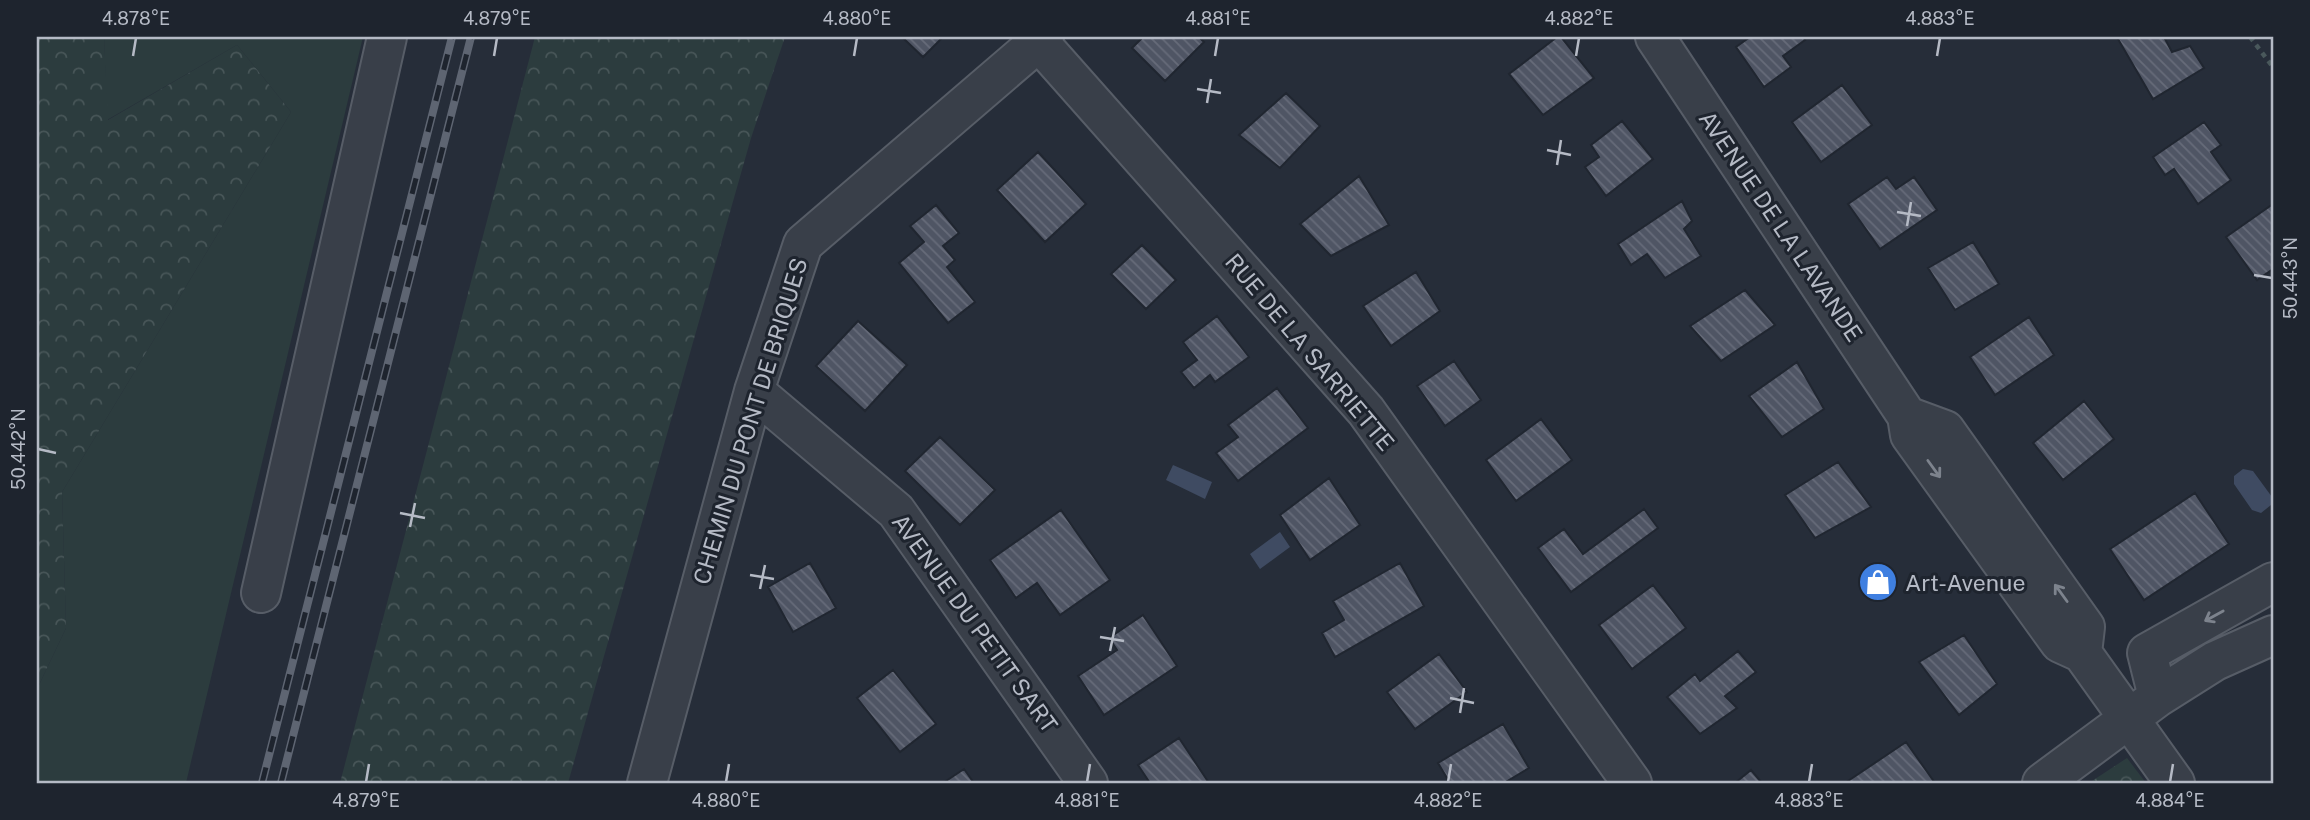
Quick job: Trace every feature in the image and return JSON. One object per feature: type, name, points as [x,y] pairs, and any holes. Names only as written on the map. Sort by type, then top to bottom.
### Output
[{"type":"street","points":[[261,593],[387,37]]},
{"type":"street","name":"AVENUE DE LA LAVANDE","points":[[1655,37],[1906,416],[1945,430],[2085,627],[2082,653],[2144,707],[2175,783]]},
{"type":"street","name":"CHEMIN DU PONT DE BRIQUES","points":[[647,783],[754,391],[803,244],[1041,39]]},
{"type":"street","name":"RUE DE LA SARRIETTE","points":[[1041,39],[1366,411],[1632,783]]},
{"type":"street","name":"AVENUE DU PETIT SART","points":[[754,391],[896,511],[1088,783]]},
{"type":"street","points":[[2144,707],[2147,653],[2273,582]]},
{"type":"street","points":[[2042,783],[2144,707],[2215,662],[2273,635]]},
{"type":"path","points":[[2250,37],[2273,67]]},
{"type":"green space","points":[[37,37],[104,37],[108,120],[237,45],[291,112],[62,492],[66,628],[37,689]]},
{"type":"green space","points":[[104,37],[363,37],[186,783],[37,783],[37,689],[66,628],[62,492],[291,112],[237,45],[107,120]]},
{"type":"green space","points":[[535,37],[785,37],[751,138],[568,783],[340,783]]},
{"type":"green space","points":[[2127,758],[2146,783],[2089,783]]},
{"type":"water","points":[[1173,465],[1212,482],[1205,499],[1166,480]]},
{"type":"water","points":[[2243,469],[2253,471],[2272,497],[2271,505],[2261,513],[2252,510],[2234,484],[2234,476]]},
{"type":"water","points":[[1280,532],[1290,547],[1260,569],[1250,554]]},
{"type":"building","points":[[902,37],[943,37],[923,57]]},
{"type":"building","points":[[1143,37],[1199,37],[1204,42],[1165,81],[1132,48]]},
{"type":"building","points":[[1557,37],[1561,37],[1594,78],[1543,115],[1509,74]]},
{"type":"building","points":[[1750,37],[1803,37],[1805,40],[1783,56],[1791,67],[1764,87],[1736,47]]},
{"type":"building","points":[[2164,37],[2172,52],[2190,46],[2204,68],[2153,99],[2118,39]]},
{"type":"building","points":[[1842,85],[1872,125],[1821,162],[1792,122]]},
{"type":"building","points":[[1286,93],[1320,126],[1280,168],[1239,135]]},
{"type":"building","points":[[1622,121],[1653,159],[1606,196],[1585,167],[1599,157],[1591,145]]},
{"type":"building","points":[[2204,122],[2221,145],[2211,152],[2231,180],[2198,204],[2174,169],[2165,175],[2153,157]]},
{"type":"building","points":[[1038,152],[1086,204],[1045,242],[997,190]]},
{"type":"building","points":[[1359,176],[1389,225],[1331,256],[1300,224]]},
{"type":"building","points":[[1887,177],[1896,189],[1914,177],[1937,210],[1880,249],[1848,204]]},
{"type":"building","points":[[1682,201],[1692,221],[1684,229],[1701,256],[1665,278],[1647,254],[1631,265],[1618,244]]},
{"type":"building","points":[[2273,204],[2273,269],[2257,280],[2226,237]]},
{"type":"building","points":[[936,205],[959,233],[943,246],[955,260],[947,267],[975,302],[948,323],[899,263],[924,242],[910,226]]},
{"type":"building","points":[[1973,242],[1999,284],[1955,310],[1928,268]]},
{"type":"building","points":[[1142,245],[1176,280],[1146,309],[1111,274]]},
{"type":"building","points":[[1416,272],[1440,311],[1391,346],[1363,306]]},
{"type":"building","points":[[1745,290],[1775,325],[1721,361],[1690,326]]},
{"type":"building","points":[[1217,316],[1249,357],[1215,382],[1210,375],[1194,388],[1181,372],[1197,360],[1183,342]]},
{"type":"building","points":[[2029,317],[2054,355],[1995,395],[1970,357]]},
{"type":"building","points":[[858,321],[907,365],[865,411],[816,366]]},
{"type":"building","points":[[1454,361],[1481,400],[1445,426],[1417,386]]},
{"type":"building","points":[[1797,362],[1824,409],[1782,437],[1749,396]]},
{"type":"building","points":[[1277,388],[1308,428],[1238,481],[1216,453],[1238,437],[1228,425]]},
{"type":"building","points":[[2084,401],[2114,439],[2063,480],[2033,443]]},
{"type":"building","points":[[1541,419],[1572,460],[1516,501],[1486,460]]},
{"type":"building","points":[[940,437],[995,490],[960,525],[905,471]]},
{"type":"building","points":[[1838,462],[1871,507],[1815,538],[1785,495]]},
{"type":"building","points":[[1329,478],[1360,525],[1310,560],[1280,515]]},
{"type":"building","points":[[2195,493],[2229,544],[2144,600],[2110,549]]},
{"type":"building","points":[[1644,509],[1658,528],[1571,592],[1538,548],[1564,529],[1583,554]]},
{"type":"building","points":[[1061,510],[1110,580],[1060,615],[1037,583],[1016,598],[990,560]]},
{"type":"building","points":[[810,563],[836,608],[793,632],[768,587]]},
{"type":"building","points":[[1400,563],[1424,606],[1335,657],[1322,633],[1344,620],[1333,601]]},
{"type":"building","points":[[1653,585],[1686,628],[1632,669],[1599,625]]},
{"type":"building","points":[[1143,615],[1177,666],[1104,715],[1078,676],[1117,650],[1109,638]]},
{"type":"building","points":[[1964,635],[1997,684],[1959,715],[1919,662]]},
{"type":"building","points":[[1738,651],[1756,672],[1725,696],[1737,708],[1700,734],[1667,697],[1695,674],[1700,681]]},
{"type":"building","points":[[1439,654],[1467,692],[1415,729],[1387,692]]},
{"type":"building","points":[[893,670],[936,724],[900,752],[857,698]]},
{"type":"building","points":[[1503,724],[1529,768],[1504,783],[1450,783],[1438,763]]},
{"type":"building","points":[[1179,738],[1209,783],[1150,783],[1138,765]]},
{"type":"building","points":[[1906,742],[1935,783],[1845,783]]},
{"type":"building","points":[[964,769],[974,783],[943,783]]},
{"type":"building","points":[[1751,770],[1762,783],[1735,783]]},
{"type":"railway","points":[[262,783],[452,37]]},
{"type":"railway","points":[[281,783],[471,37]]},
{"type":"place","name":"Art-Avenue","points":[[1878,582]]}]
